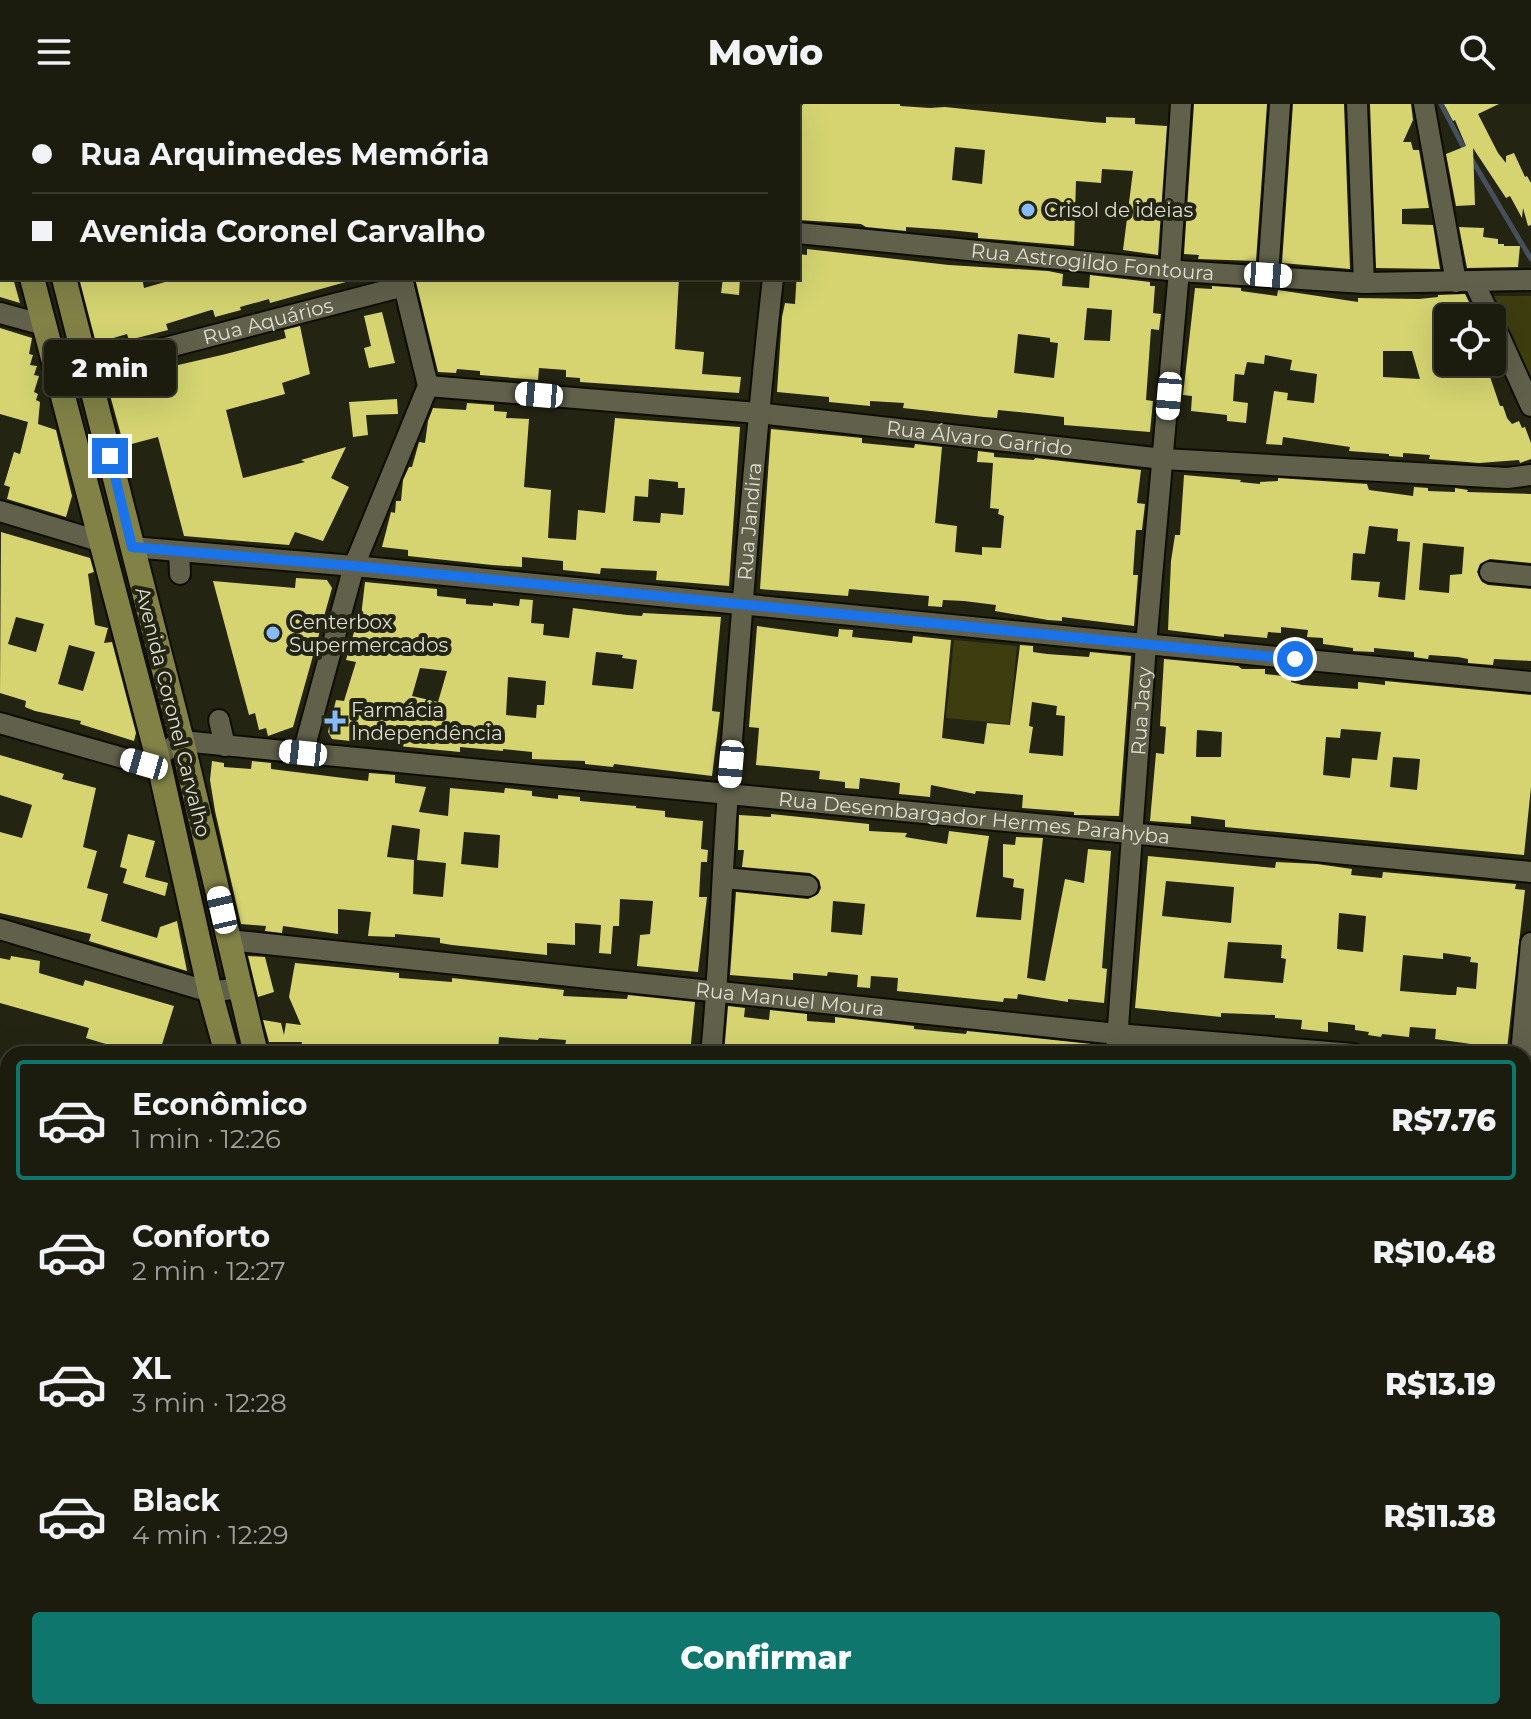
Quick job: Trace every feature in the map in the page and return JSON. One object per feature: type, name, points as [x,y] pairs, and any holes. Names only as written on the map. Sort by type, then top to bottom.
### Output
[{"type":"main road","name":"Avenida Coronel Carvalho","points":[[33,280],[157,755],[225,1046]]},
{"type":"main road","name":"Avenida Coronel Carvalho","points":[[65,280],[182,741],[254,1046]]},
{"type":"street","name":"Rua Jacy","points":[[1116,1044],[1163,459],[1175,270],[1181,104]]},
{"type":"street","points":[[1268,275],[1280,104]]},
{"type":"street","points":[[1357,104],[1364,283]]},
{"type":"street","points":[[1424,104],[1465,282],[1480,304]]},
{"type":"street","name":"Rua Astrogildo Fontoura","points":[[800,233],[1175,270],[1364,283],[1531,280]]},
{"type":"street","name":"Rua Jandira","points":[[712,1046],[758,413],[773,280]]},
{"type":"street","points":[[303,753],[354,566],[428,386],[403,282]]},
{"type":"street","name":"Rua Aquários","points":[[88,368],[403,282]]},
{"type":"street","points":[[0,313],[44,325]]},
{"type":"street","points":[[1506,352],[1531,406]]},
{"type":"street","name":"Rua Álvaro Garrido","points":[[428,386],[758,413],[1163,459],[1507,478],[1531,475]]},
{"type":"street","points":[[0,511],[102,542]]},
{"type":"street","points":[[132,547],[354,566],[1531,682]]},
{"type":"street","points":[[179,551],[180,574]]},
{"type":"street","points":[[1490,572],[1531,576]]},
{"type":"street","points":[[219,720],[225,746]]},
{"type":"street","points":[[0,723],[144,764],[182,741]]},
{"type":"street","name":"Rua Desembargador Hermes Parahyba","points":[[182,741],[1531,872]]},
{"type":"street","points":[[724,878],[808,886]]},
{"type":"street","points":[[0,929],[210,992],[239,988]]},
{"type":"street","name":"Rua Manuel Moura","points":[[229,940],[718,990],[1116,1044],[1163,1046]]},
{"type":"street","points":[[1522,1046],[1531,943]]},
{"type":"shaded area","points":[[1494,296],[1531,296],[1531,386],[1506,331],[1506,304],[1493,302]]},
{"type":"shaded area","points":[[954,640],[1017,646],[1009,724],[946,718]]},
{"type":"building","points":[[803,104],[900,104],[1106,123],[1106,117],[1135,118],[1135,124],[1167,126],[1158,255],[1123,250],[1133,171],[1102,169],[1101,183],[1076,181],[1074,246],[978,238],[978,233],[949,230],[906,227],[906,231],[800,220],[800,111]],"holes":[[[955,147],[985,150],[982,184],[952,180]]]},
{"type":"building","points":[[1194,104],[1267,104],[1256,261],[1198,259],[1199,255],[1184,254]]},
{"type":"building","points":[[1293,104],[1344,104],[1350,269],[1282,263]]},
{"type":"building","points":[[1370,104],[1411,104],[1413,120],[1403,142],[1411,142],[1413,150],[1419,150],[1429,208],[1402,209],[1402,224],[1433,225],[1440,269],[1376,268]]},
{"type":"building","points":[[1444,104],[1499,104],[1478,114],[1498,153],[1506,163],[1506,156],[1514,153],[1531,183],[1531,225],[1528,226],[1523,208],[1522,218],[1510,196],[1506,198],[1473,148],[1475,205],[1456,206],[1446,154],[1466,146]]},
{"type":"building","points":[[1459,227],[1484,228],[1483,237],[1498,239],[1498,244],[1504,246],[1520,246],[1518,267],[1467,268]]},
{"type":"building","points":[[807,249],[949,265],[1048,271],[1063,274],[1062,286],[1089,288],[1090,275],[1150,282],[1150,286],[1155,286],[1153,313],[1161,314],[1159,330],[1151,329],[1146,400],[1153,401],[1150,432],[1064,425],[1064,417],[1038,414],[998,410],[997,418],[984,417],[903,408],[904,403],[870,401],[870,406],[829,402],[829,397],[777,392],[782,317],[785,303],[795,304],[796,280],[800,280],[800,254],[807,255]],"holes":[[[1087,308],[1112,310],[1110,341],[1084,340]],[[1018,334],[1050,338],[1050,342],[1058,343],[1054,378],[1014,373]]]},
{"type":"building","points":[[0,280],[14,280],[20,303],[0,297]]},
{"type":"building","points":[[80,280],[142,280],[144,288],[172,280],[346,282],[270,303],[269,299],[215,317],[211,310],[166,324],[168,330],[129,340],[127,334],[96,343]]},
{"type":"building","points":[[415,280],[679,280],[675,349],[704,352],[702,374],[741,377],[739,393],[580,382],[580,378],[566,377],[566,370],[539,368],[538,380],[480,375],[480,371],[457,369],[456,373],[438,372]]},
{"type":"building","points":[[723,280],[740,280],[739,295],[721,293]]},
{"type":"building","points":[[1195,288],[1241,288],[1241,291],[1277,296],[1278,290],[1358,302],[1358,298],[1419,299],[1465,294],[1470,304],[1434,304],[1434,376],[1490,376],[1507,418],[1512,424],[1519,421],[1522,428],[1525,427],[1531,443],[1531,459],[1520,463],[1519,460],[1479,463],[1429,459],[1430,455],[1403,453],[1403,457],[1389,456],[1283,437],[1282,445],[1266,444],[1274,391],[1288,393],[1287,400],[1314,403],[1317,374],[1290,370],[1292,360],[1265,355],[1264,364],[1247,362],[1244,375],[1235,374],[1233,401],[1248,403],[1246,423],[1227,421],[1227,415],[1191,411],[1192,396],[1183,395]],"holes":[[[1383,351],[1412,351],[1420,379],[1383,377]]]},
{"type":"building","points":[[382,312],[395,363],[369,368],[364,348],[371,346],[364,316]]},
{"type":"building","points":[[300,326],[310,374],[282,383],[285,394],[226,410],[243,478],[305,462],[301,460],[346,447],[331,478],[349,487],[323,541],[295,532],[289,545],[184,536],[158,437],[124,446],[105,377],[137,369],[139,374],[226,354],[286,338],[284,330]]},
{"type":"building","points":[[0,328],[32,338],[30,365],[37,366],[34,375],[39,376],[34,392],[38,394],[36,400],[40,402],[38,424],[56,430],[72,496],[66,517],[7,499],[10,487],[4,485],[14,452],[20,454],[28,422],[0,414]]},
{"type":"building","points":[[397,399],[398,414],[366,415],[368,435],[353,437],[349,402]]},
{"type":"building","points":[[467,403],[494,405],[494,411],[507,412],[506,418],[529,419],[524,487],[551,490],[548,538],[576,540],[578,510],[605,513],[615,418],[740,427],[729,586],[656,580],[657,571],[601,568],[600,574],[563,570],[563,561],[522,557],[522,567],[492,565],[408,556],[408,550],[382,547],[391,512],[395,513],[396,501],[401,501],[403,480],[409,467],[412,467],[419,442],[425,443],[433,408],[466,410]],"holes":[[[649,479],[678,482],[678,488],[685,488],[683,515],[661,513],[660,523],[633,521],[635,496],[648,497]]]},
{"type":"building","points":[[771,429],[862,438],[862,443],[942,447],[935,523],[957,526],[955,552],[982,555],[982,547],[1001,548],[1004,516],[998,514],[999,509],[990,508],[993,463],[977,462],[978,451],[994,453],[994,457],[1035,458],[1141,470],[1137,503],[1145,504],[1142,530],[1136,530],[1133,575],[1138,575],[1134,626],[1062,617],[1062,621],[1048,620],[995,611],[996,605],[964,601],[943,600],[942,607],[928,606],[929,596],[849,589],[848,596],[760,589]]},
{"type":"building","points":[[1184,475],[1260,484],[1278,481],[1278,478],[1367,484],[1369,490],[1413,496],[1414,487],[1428,488],[1428,491],[1455,492],[1455,488],[1467,492],[1531,494],[1531,563],[1490,559],[1480,564],[1477,572],[1482,582],[1488,585],[1531,589],[1531,661],[1494,659],[1493,665],[1468,663],[1468,659],[1458,657],[1414,657],[1414,652],[1374,648],[1374,652],[1353,651],[1353,648],[1323,644],[1323,638],[1307,637],[1308,630],[1281,627],[1281,633],[1268,632],[1267,638],[1224,634],[1224,637],[1168,630],[1171,561],[1175,535],[1180,535]],"holes":[[[1369,526],[1398,529],[1397,541],[1410,542],[1405,600],[1378,597],[1380,582],[1351,580],[1353,553],[1365,554]],[[1423,543],[1464,547],[1462,574],[1450,575],[1449,593],[1419,590]]]},
{"type":"building","points":[[1,532],[90,558],[94,572],[88,574],[95,625],[108,628],[104,643],[112,642],[136,733],[134,741],[80,724],[81,721],[35,711],[25,707],[26,701],[0,693]],"holes":[[[16,617],[44,624],[36,652],[8,644]],[[69,645],[95,652],[83,691],[58,684]]]},
{"type":"building","name":"Centerbox Supermercados","points":[[296,578],[327,580],[332,588],[293,727],[268,736],[266,728],[259,730],[255,713],[249,715],[213,581],[295,588]]},
{"type":"building","points":[[365,582],[437,589],[437,596],[466,599],[466,604],[519,606],[520,599],[533,600],[531,623],[544,624],[543,635],[569,638],[573,608],[642,616],[643,613],[721,617],[712,711],[720,712],[712,776],[614,764],[613,767],[585,764],[585,761],[532,759],[532,752],[503,749],[460,747],[460,752],[398,746],[399,740],[370,732],[368,743],[332,739],[328,732],[336,700],[344,701],[356,662],[346,660],[356,625],[360,625]],"holes":[[[596,652],[637,660],[633,689],[592,685]],[[420,668],[447,671],[438,702],[412,696]],[[508,677],[546,681],[544,705],[537,705],[536,718],[506,715]]]},
{"type":"building","points":[[757,626],[838,637],[839,629],[853,630],[852,637],[912,643],[913,636],[951,640],[942,738],[984,744],[987,723],[1010,725],[1020,645],[1033,646],[1033,652],[1047,654],[1089,657],[1090,652],[1131,656],[1119,816],[1074,815],[1074,812],[1022,808],[1023,795],[976,791],[975,794],[931,785],[930,797],[899,794],[900,783],[860,778],[859,789],[845,788],[845,782],[819,779],[820,771],[756,765],[759,728],[749,727]],"holes":[[[1032,702],[1057,706],[1056,715],[1065,716],[1063,756],[1029,753],[1033,727],[1029,726]]]},
{"type":"building","points":[[1164,659],[1265,669],[1265,674],[1291,677],[1291,682],[1302,685],[1358,689],[1358,682],[1385,685],[1385,681],[1531,695],[1531,787],[1524,855],[1225,827],[1225,820],[1191,816],[1191,824],[1150,821],[1156,753],[1164,754],[1166,727],[1160,726]],"holes":[[[1341,729],[1381,732],[1377,760],[1352,758],[1350,778],[1323,775],[1326,737],[1340,738]],[[1197,730],[1222,732],[1221,757],[1196,757]],[[1393,757],[1420,759],[1417,790],[1390,787]]]},
{"type":"building","points":[[0,755],[64,774],[62,779],[96,788],[83,847],[97,851],[87,888],[108,894],[101,921],[157,938],[160,927],[177,921],[187,971],[89,941],[91,934],[0,913],[0,832],[22,838],[32,805],[0,795]]},
{"type":"building","points":[[212,761],[224,763],[224,767],[251,769],[252,761],[271,763],[271,769],[368,781],[369,773],[395,775],[395,783],[426,787],[419,812],[448,816],[450,788],[504,793],[505,788],[532,791],[532,796],[558,799],[558,795],[580,797],[580,801],[636,806],[665,811],[665,817],[703,821],[701,849],[708,850],[707,862],[701,862],[699,897],[707,897],[698,972],[637,966],[640,935],[650,934],[653,901],[620,899],[619,926],[613,926],[611,954],[599,953],[601,925],[575,923],[575,945],[547,943],[547,955],[452,945],[440,943],[440,938],[395,934],[395,937],[368,936],[371,912],[338,909],[338,934],[283,926],[282,933],[265,931],[266,926],[241,924],[210,780]],"holes":[[[392,825],[420,829],[417,860],[446,863],[443,897],[413,894],[414,860],[387,857]],[[464,832],[500,835],[498,868],[461,864]]]},
{"type":"building","points":[[771,814],[869,824],[869,831],[907,833],[905,837],[947,844],[949,831],[989,836],[976,917],[1021,920],[1024,889],[1013,887],[1014,879],[1003,877],[1003,844],[1015,845],[1016,837],[1043,838],[1027,978],[1045,981],[1065,879],[1084,883],[1088,849],[1111,851],[1102,968],[1107,969],[1104,1003],[1068,999],[1068,1002],[1018,994],[1017,999],[1004,998],[1003,1002],[897,991],[898,978],[871,976],[870,988],[857,987],[858,975],[828,972],[827,976],[793,973],[793,980],[730,975],[736,892],[808,899],[818,894],[821,888],[819,880],[810,873],[742,867],[744,850],[738,850],[739,815],[771,817]],"holes":[[[833,901],[865,904],[862,935],[831,932]]]},
{"type":"building","points":[[128,834],[155,841],[145,877],[168,883],[165,896],[123,883],[127,869],[120,867]]},
{"type":"building","points":[[1148,856],[1275,868],[1276,862],[1317,864],[1352,869],[1351,875],[1382,878],[1383,872],[1516,884],[1515,889],[1525,890],[1507,1046],[1435,1039],[1436,1029],[1410,1027],[1409,1037],[1382,1034],[1381,1037],[1355,1030],[1355,1025],[1328,1022],[1328,1032],[1301,1029],[1302,1020],[1275,1018],[1275,1015],[1221,1013],[1221,1017],[1135,1008]],"holes":[[[1166,881],[1234,887],[1231,923],[1162,916]],[[1339,913],[1366,916],[1363,952],[1337,949]],[[1228,942],[1282,945],[1281,958],[1286,959],[1283,983],[1224,978]],[[1443,953],[1471,957],[1470,962],[1478,963],[1476,989],[1457,987],[1456,995],[1400,991],[1403,955],[1443,959]]]},
{"type":"building","points":[[11,956],[40,961],[39,973],[83,986],[85,980],[174,1006],[162,1046],[112,1046],[86,1038],[89,1028],[0,1003],[0,958],[10,960]]},
{"type":"building","points":[[248,956],[265,957],[274,992],[258,997]]},
{"type":"building","points":[[295,963],[399,973],[399,978],[452,982],[452,978],[564,990],[563,996],[627,999],[628,995],[695,1002],[691,1046],[565,1046],[566,1040],[499,1037],[498,1046],[301,1046],[302,1042],[269,1042],[263,1020],[281,1023],[284,1035],[286,1023],[301,1025],[289,997]]},
{"type":"building","points":[[728,1006],[745,1008],[744,1017],[769,1020],[770,1010],[807,1014],[807,1021],[835,1023],[835,1017],[914,1026],[914,1029],[966,1034],[967,1031],[1101,1045],[1101,1046],[725,1046]]},
{"type":"waterway","points":[[1441,104],[1466,152]]},
{"type":"waterway","points":[[1472,160],[1531,259]]},
{"type":"place","name":"Crisol de ideias","points":[[1028,210]]},
{"type":"place","name":"Centerbox Supermercados","points":[[273,633]]},
{"type":"place","name":"Farmácia Independência","points":[[335,721]]},
{"type":"route","points":[[110,456],[132,547],[1295,659]]}]
